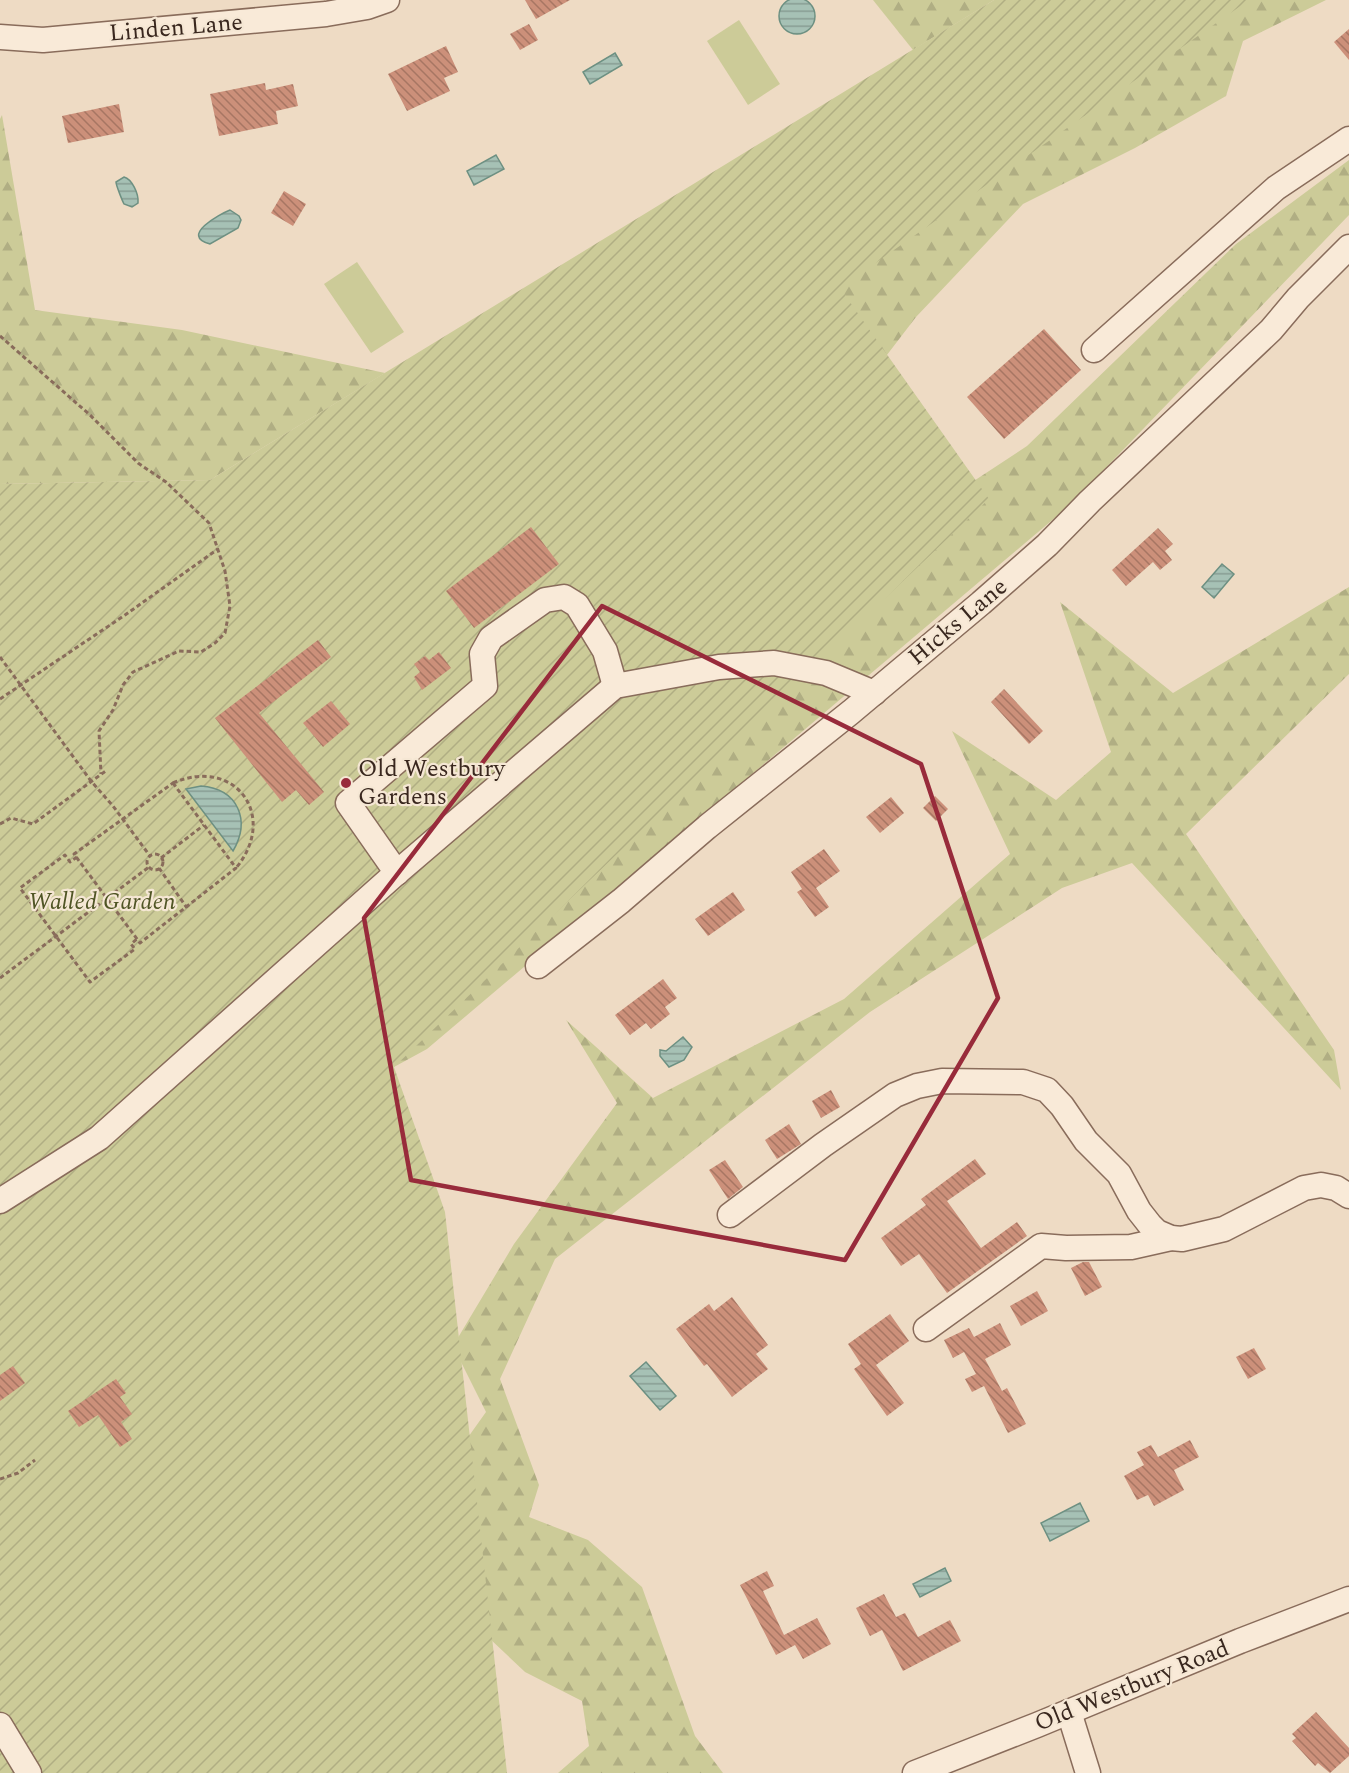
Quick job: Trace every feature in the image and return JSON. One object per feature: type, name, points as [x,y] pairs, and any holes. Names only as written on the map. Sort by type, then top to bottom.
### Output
[{"type":"street","name":"Linden Lane","points":[[0,37],[43,40],[315,15],[367,7],[387,0]]},
{"type":"street","points":[[1094,350],[1276,188],[1349,139]]},
{"type":"street","name":"Hicks Lane","points":[[538,966],[621,901],[707,827],[874,693],[1047,545],[1090,501],[1270,330],[1349,247]]},
{"type":"street","points":[[397,873],[348,803],[485,686],[482,654],[491,638],[545,600],[564,597],[577,605],[605,651],[615,686]]},
{"type":"street","points":[[0,1201],[99,1138],[397,873],[615,686],[719,667],[774,663],[826,673],[874,693]]},
{"type":"street","points":[[730,1215],[896,1095],[917,1086],[942,1081],[1023,1082],[1047,1090],[1062,1106],[1086,1141],[1119,1174],[1150,1225],[1157,1232],[1172,1238],[1182,1239],[1224,1228],[1304,1188],[1321,1185],[1336,1188],[1349,1196]]},
{"type":"street","points":[[926,1329],[1041,1246],[1066,1248],[1131,1246],[1172,1238]]},
{"type":"street","name":"Old Westbury Road","points":[[915,1773],[1349,1599]]},
{"type":"street","points":[[1069,1712],[1088,1773]]},
{"type":"street","points":[[0,1725],[29,1773]]},
{"type":"path","points":[[0,336],[90,415],[138,463],[166,482],[209,523],[225,571],[230,606],[225,633],[201,652],[179,651],[133,672],[99,731],[101,774]]},
{"type":"path","points":[[0,699],[218,549]]},
{"type":"path","points":[[0,657],[91,781],[150,856]]},
{"type":"path","points":[[0,824],[11,818],[33,824],[107,770]]},
{"type":"path","points":[[207,775],[226,781],[243,796],[249,805],[254,828],[246,855],[236,867],[140,943],[74,854],[122,819],[173,783],[188,776],[207,775]]},
{"type":"path","points":[[173,783],[236,867]]},
{"type":"path","points":[[161,858],[204,825]]},
{"type":"path","points":[[149,867],[147,860],[150,856],[157,854],[162,862],[159,868]]},
{"type":"path","points":[[77,857],[70,862],[65,855],[20,888],[90,982],[135,949],[131,944],[137,939]]},
{"type":"path","points":[[149,867],[159,868]]},
{"type":"path","points":[[0,978],[149,867]]},
{"type":"path","points":[[159,868],[187,908]]},
{"type":"path","points":[[0,1479],[18,1473],[35,1460]]},
{"type":"highlighted area","points":[[602,606],[921,764],[998,998],[845,1260],[411,1180],[364,918]]},
{"type":"green space","points":[[873,0],[994,0],[913,50]]},
{"type":"green space","name":"Old Westbury Gardens","points":[[994,0],[1249,0],[840,288],[989,499],[394,1067],[445,1212],[507,1773],[0,1773],[0,484],[210,480]]},
{"type":"green space","points":[[1124,0],[1326,0],[1243,41],[1226,96],[1135,148],[1023,204],[916,317],[766,513],[855,559],[1027,446],[1236,244],[1349,160],[1349,215],[1070,505],[427,1049],[394,1067],[138,674]]},
{"type":"green space","points":[[739,20],[780,84],[748,105],[707,41]]},
{"type":"green space","points":[[2,115],[35,310],[182,330],[385,373],[210,480],[0,484],[0,119]]},
{"type":"green space","points":[[357,262],[404,332],[371,353],[324,284]]},
{"type":"green space","points":[[1349,587],[1349,674],[1186,834],[1334,1050],[1341,1090],[1132,863],[1062,888],[870,1012],[555,1259],[500,1379],[539,1485],[529,1517],[588,1540],[642,1587],[695,1736],[723,1773],[558,1773],[589,1746],[582,1701],[525,1672],[489,1638],[419,1506],[486,1412],[453,1346],[514,1244],[617,1103],[566,1020],[653,1098],[844,999],[1010,854],[952,731],[1056,800],[1111,752],[1060,602],[1173,693]]},
{"type":"shaded area","points":[[797,-2],[810,3],[815,16],[810,29],[797,34],[784,29],[779,16],[784,3]]},
{"type":"shaded area","points":[[615,53],[622,65],[590,84],[583,72]]},
{"type":"shaded area","points":[[496,155],[504,169],[474,185],[467,171]]},
{"type":"shaded area","points":[[124,177],[132,184],[137,195],[138,203],[132,207],[124,204],[116,184]]},
{"type":"shaded area","points":[[230,210],[241,220],[238,228],[210,244],[202,240],[199,236],[200,231],[205,225]]},
{"type":"shaded area","points":[[1222,564],[1234,574],[1214,598],[1202,587]]},
{"type":"shaded area","points":[[201,786],[214,788],[224,793],[238,808],[241,828],[233,851],[186,789]]},
{"type":"shaded area","points":[[683,1037],[692,1047],[684,1060],[669,1067],[660,1056],[660,1050],[666,1051]]},
{"type":"shaded area","points":[[646,1362],[676,1396],[660,1410],[630,1376]]},
{"type":"shaded area","points":[[1080,1503],[1089,1521],[1050,1541],[1041,1523]]},
{"type":"shaded area","points":[[945,1568],[951,1581],[920,1597],[913,1584]]},
{"type":"building","points":[[525,0],[570,0],[536,19]]},
{"type":"building","points":[[529,24],[538,40],[520,50],[510,34]]},
{"type":"building","points":[[1349,29],[1349,60],[1334,42]]},
{"type":"building","points":[[446,46],[458,72],[444,78],[450,91],[407,111],[388,74]]},
{"type":"building","points":[[265,83],[266,90],[293,84],[298,106],[276,111],[278,124],[219,136],[210,94]]},
{"type":"building","points":[[119,104],[124,132],[68,143],[62,116]]},
{"type":"building","points":[[284,191],[306,204],[293,226],[271,213]]},
{"type":"building","points":[[1044,329],[1081,370],[1004,439],[967,397]]},
{"type":"building","points":[[531,527],[559,564],[474,628],[446,591]]},
{"type":"building","points":[[1158,528],[1173,544],[1165,551],[1172,560],[1160,570],[1153,562],[1126,586],[1112,570]]},
{"type":"building","points":[[318,640],[331,657],[259,713],[324,792],[309,805],[296,790],[282,802],[215,718]]},
{"type":"building","points":[[439,652],[451,668],[422,690],[414,677],[420,672],[414,664],[425,656],[429,660]]},
{"type":"building","points":[[1004,689],[1043,731],[1029,744],[991,702]]},
{"type":"building","points":[[331,701],[350,724],[323,747],[303,723]]},
{"type":"building","points":[[935,796],[948,809],[936,821],[923,808]]},
{"type":"building","points":[[891,797],[904,813],[880,833],[866,817]]},
{"type":"building","points":[[824,849],[840,871],[816,888],[829,907],[815,917],[797,892],[802,889],[791,872]]},
{"type":"building","points":[[733,892],[745,910],[708,936],[695,919]]},
{"type":"building","points":[[663,979],[677,998],[665,1007],[670,1014],[651,1029],[646,1023],[630,1035],[615,1015]]},
{"type":"building","points":[[831,1090],[840,1107],[821,1118],[812,1101]]},
{"type":"building","points":[[789,1124],[801,1144],[777,1159],[765,1140]]},
{"type":"building","points":[[975,1159],[986,1174],[947,1201],[981,1248],[1017,1222],[1027,1236],[947,1293],[919,1254],[901,1266],[881,1238],[926,1205],[921,1199]]},
{"type":"building","points":[[725,1160],[743,1187],[728,1199],[709,1170]]},
{"type":"building","points":[[1083,1262],[1089,1262],[1102,1287],[1085,1296],[1071,1268]]},
{"type":"building","points":[[1037,1291],[1048,1311],[1021,1326],[1010,1306]]},
{"type":"building","points":[[732,1297],[768,1345],[756,1354],[768,1369],[732,1397],[707,1364],[704,1366],[676,1329],[709,1304],[714,1311]]},
{"type":"building","points":[[890,1314],[909,1341],[876,1365],[904,1403],[887,1416],[854,1369],[861,1364],[848,1344]]},
{"type":"building","points":[[1000,1323],[1011,1345],[985,1359],[1002,1391],[1007,1388],[1026,1424],[1008,1433],[984,1386],[972,1392],[965,1379],[976,1374],[964,1352],[953,1358],[944,1340],[969,1328],[974,1337]]},
{"type":"building","points":[[1254,1348],[1266,1369],[1248,1379],[1236,1357]]},
{"type":"building","points":[[13,1366],[25,1383],[0,1401],[0,1375]]},
{"type":"building","points":[[116,1379],[126,1393],[120,1397],[132,1414],[121,1422],[132,1439],[120,1447],[98,1415],[79,1427],[68,1411]]},
{"type":"building","points":[[1190,1440],[1199,1457],[1174,1470],[1184,1490],[1154,1506],[1148,1495],[1137,1500],[1124,1476],[1144,1465],[1137,1452],[1151,1445],[1158,1457]]},
{"type":"building","points":[[767,1571],[774,1586],[763,1591],[784,1635],[817,1618],[831,1644],[803,1659],[795,1645],[776,1655],[740,1585]]},
{"type":"building","points":[[884,1594],[896,1617],[905,1613],[918,1637],[950,1620],[961,1641],[903,1671],[882,1630],[870,1636],[856,1608]]},
{"type":"building","points":[[1316,1712],[1349,1748],[1349,1756],[1330,1773],[1318,1763],[1315,1766],[1292,1741],[1296,1738],[1292,1734]]},
{"type":"place","name":"Old Westbury Gardens","points":[[346,783]]},
{"type":"park label","name":"Walled Garden","points":[[102,902]]}]
